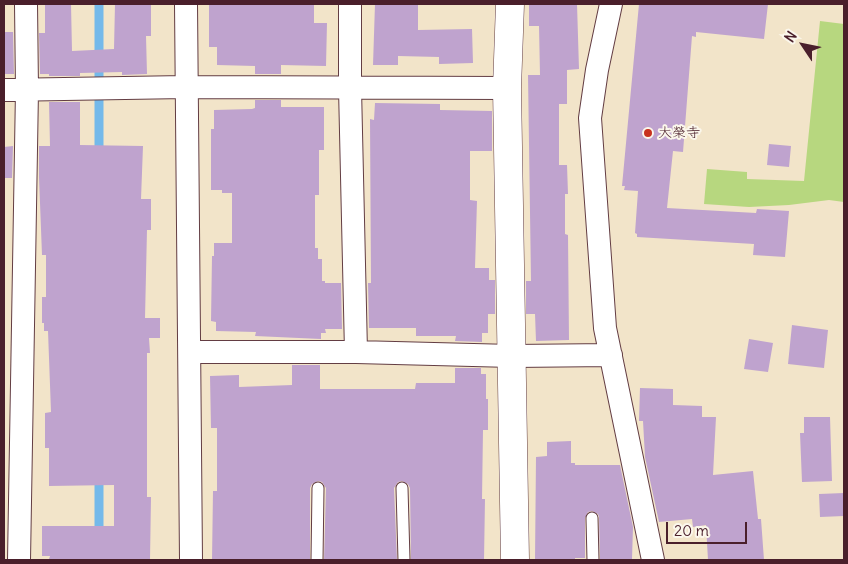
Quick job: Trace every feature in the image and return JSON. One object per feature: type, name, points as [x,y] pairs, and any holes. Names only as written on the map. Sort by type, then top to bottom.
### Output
[{"type":"street","points":[[19,560],[27,90],[26,4]]},
{"type":"street","points":[[186,4],[185,88],[190,352],[191,560]]},
{"type":"street","points":[[350,4],[356,352]]},
{"type":"street","points":[[510,4],[507,88],[515,560]]},
{"type":"street","points":[[611,4],[597,70],[590,118],[605,328],[653,560]]},
{"type":"street","points":[[4,90],[507,88]]},
{"type":"street","points":[[190,352],[356,352],[512,356],[611,355]]},
{"type":"lane","points":[[317,560],[318,488]]},
{"type":"lane","points":[[402,488],[404,560]]},
{"type":"lane","points":[[592,518],[592,560]]},
{"type":"green space","points":[[820,21],[844,24],[844,202],[829,200],[749,207],[704,204],[707,169],[747,172],[747,179],[804,181]]},
{"type":"building","points":[[45,4],[71,4],[72,51],[114,49],[115,4],[151,4],[151,36],[146,36],[147,74],[122,75],[122,72],[80,73],[80,76],[49,76],[49,74],[40,74],[39,33],[45,33]]},
{"type":"building","points":[[209,4],[314,4],[314,23],[327,23],[326,66],[281,65],[281,74],[255,74],[255,66],[217,65],[217,47],[209,47]]},
{"type":"building","points":[[375,4],[418,4],[418,30],[472,29],[473,63],[439,64],[439,57],[398,56],[398,65],[373,65]]},
{"type":"building","points":[[529,4],[577,4],[579,69],[567,70],[567,104],[559,104],[559,165],[567,165],[568,194],[565,194],[565,234],[568,235],[569,340],[536,341],[535,314],[526,314],[526,281],[531,281],[528,75],[540,75],[539,26],[529,26]]},
{"type":"building","points":[[639,4],[768,4],[764,39],[696,32],[696,37],[692,36],[683,152],[673,151],[667,208],[756,213],[757,209],[789,211],[785,257],[753,255],[754,244],[637,237],[635,233],[638,191],[624,190],[625,186],[622,186]]},
{"type":"building","points":[[4,32],[13,32],[14,74],[4,74]]},
{"type":"building","points":[[255,100],[281,100],[281,107],[324,107],[324,150],[319,150],[319,195],[315,195],[315,248],[318,248],[318,259],[322,259],[322,281],[325,281],[325,283],[341,283],[342,329],[325,329],[326,333],[321,333],[321,339],[255,336],[256,332],[216,331],[216,322],[211,321],[214,243],[232,243],[232,193],[222,193],[222,190],[211,190],[211,129],[214,129],[214,110],[252,109],[255,108]]},
{"type":"building","points":[[49,102],[80,102],[80,145],[143,146],[141,199],[151,199],[151,230],[147,230],[145,318],[160,318],[160,338],[149,338],[150,353],[147,353],[147,497],[151,497],[150,560],[49,559],[50,556],[42,556],[42,526],[114,526],[114,485],[49,486],[49,448],[45,448],[45,413],[51,412],[48,331],[44,331],[44,323],[42,323],[42,297],[46,297],[46,255],[42,255],[39,146],[50,146]]},
{"type":"building","points":[[375,103],[440,104],[440,110],[492,111],[492,151],[470,151],[470,200],[477,201],[475,268],[489,268],[489,280],[495,280],[495,314],[488,314],[488,333],[482,333],[482,342],[455,341],[456,336],[416,336],[416,328],[369,328],[368,283],[371,283],[370,119],[374,120]]},
{"type":"building","points":[[769,144],[791,146],[789,167],[767,165]]},
{"type":"building","points":[[13,146],[12,178],[4,178],[4,147]]},
{"type":"building","points":[[792,325],[828,330],[824,368],[788,364]]},
{"type":"building","points":[[749,339],[773,343],[768,372],[744,369]]},
{"type":"building","points":[[292,365],[320,365],[320,389],[415,389],[416,383],[455,383],[455,368],[481,368],[481,374],[486,374],[486,399],[488,399],[488,430],[483,430],[482,499],[485,499],[484,560],[411,560],[410,488],[408,484],[402,481],[398,482],[394,488],[397,560],[324,560],[326,488],[322,482],[318,481],[312,484],[310,488],[310,560],[212,560],[213,491],[217,491],[217,428],[211,428],[210,376],[239,375],[239,387],[292,385]]},
{"type":"building","points":[[640,388],[673,389],[673,405],[702,406],[702,417],[716,417],[713,475],[753,471],[758,519],[761,519],[764,560],[708,560],[706,525],[693,527],[692,519],[659,522],[645,457],[643,421],[639,421]]},
{"type":"building","points":[[804,417],[830,417],[832,481],[802,482],[800,433],[804,433]]},
{"type":"building","points":[[571,441],[571,463],[575,463],[575,465],[620,465],[633,527],[632,559],[600,559],[599,517],[598,514],[592,511],[588,512],[585,518],[585,558],[575,558],[575,560],[535,560],[536,457],[547,456],[547,442]]},
{"type":"building","points":[[844,493],[844,516],[820,517],[819,494]]},
{"type":"waterway","points":[[99,4],[99,158]]},
{"type":"waterway","points":[[99,473],[99,560]]},
{"type":"place","name":"大榮寺","points":[[648,133]]}]
